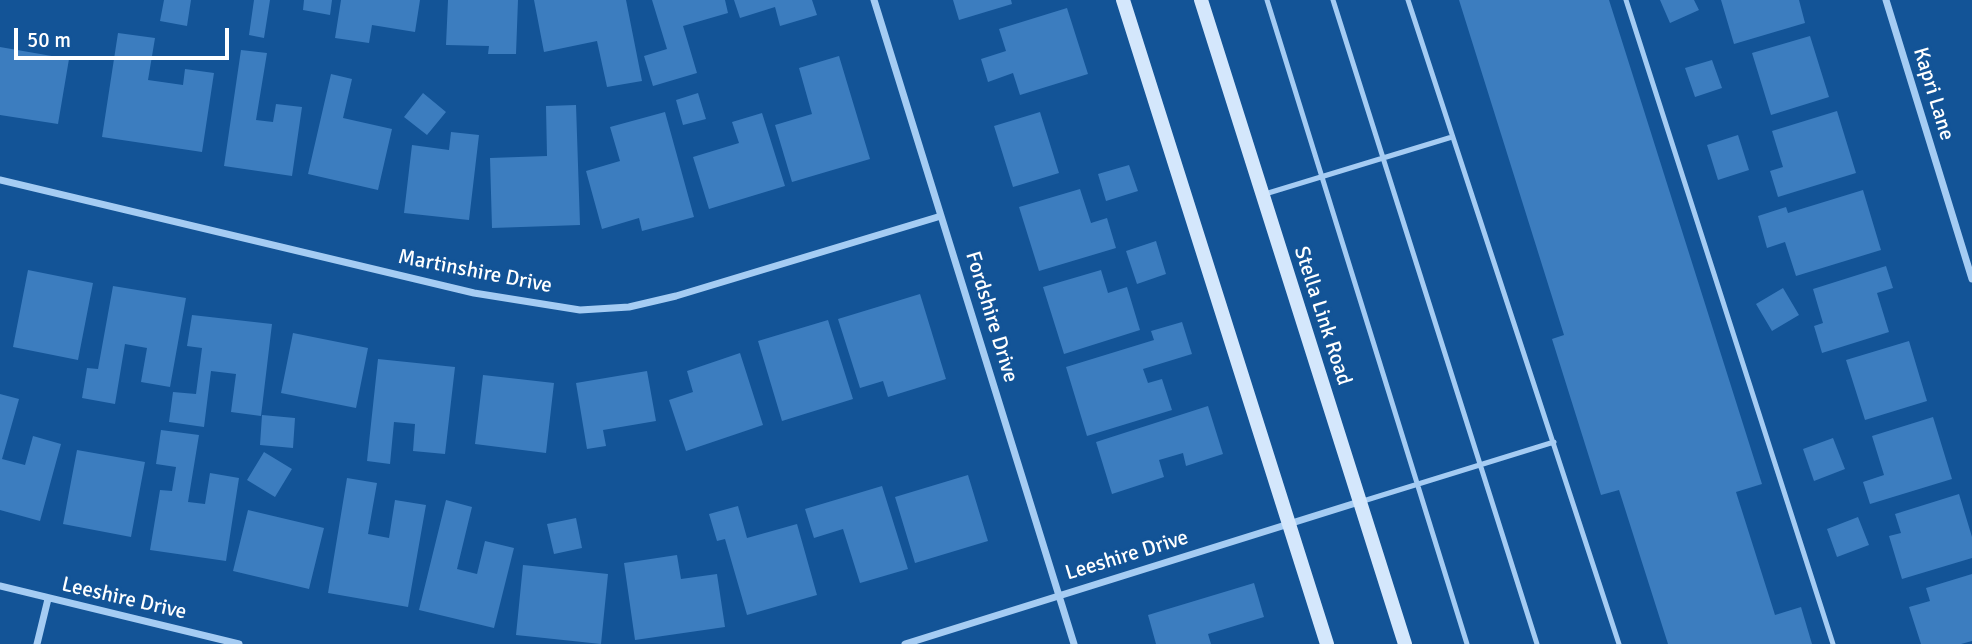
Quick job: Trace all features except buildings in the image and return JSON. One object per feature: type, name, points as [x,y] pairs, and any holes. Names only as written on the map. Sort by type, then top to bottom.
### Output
[{"type":"main road","points":[[1123,0],[1327,644]]},
{"type":"main road","name":"Stella Link Road","points":[[1201,0],[1405,644]]},
{"type":"street","name":"Fordshire Drive","points":[[874,0],[1074,644]]},
{"type":"street","name":"Kapri Lane","points":[[1886,0],[1972,279]]},
{"type":"street","name":"Martinshire Drive","points":[[0,180],[474,293],[580,310],[629,307],[676,296],[942,216]]},
{"type":"street","name":"Leeshire Drive","points":[[905,644],[1359,502]]},
{"type":"street","name":"Leeshire Drive","points":[[0,586],[239,644]]},
{"type":"street","points":[[37,644],[48,599]]},
{"type":"lane","points":[[1267,0],[1468,644]]},
{"type":"lane","points":[[1333,0],[1537,644]]},
{"type":"lane","points":[[1408,0],[1619,644]]},
{"type":"lane","points":[[1626,0],[1833,644]]},
{"type":"lane","points":[[1262,195],[1452,136]]},
{"type":"lane","points":[[1359,502],[1554,442]]}]
